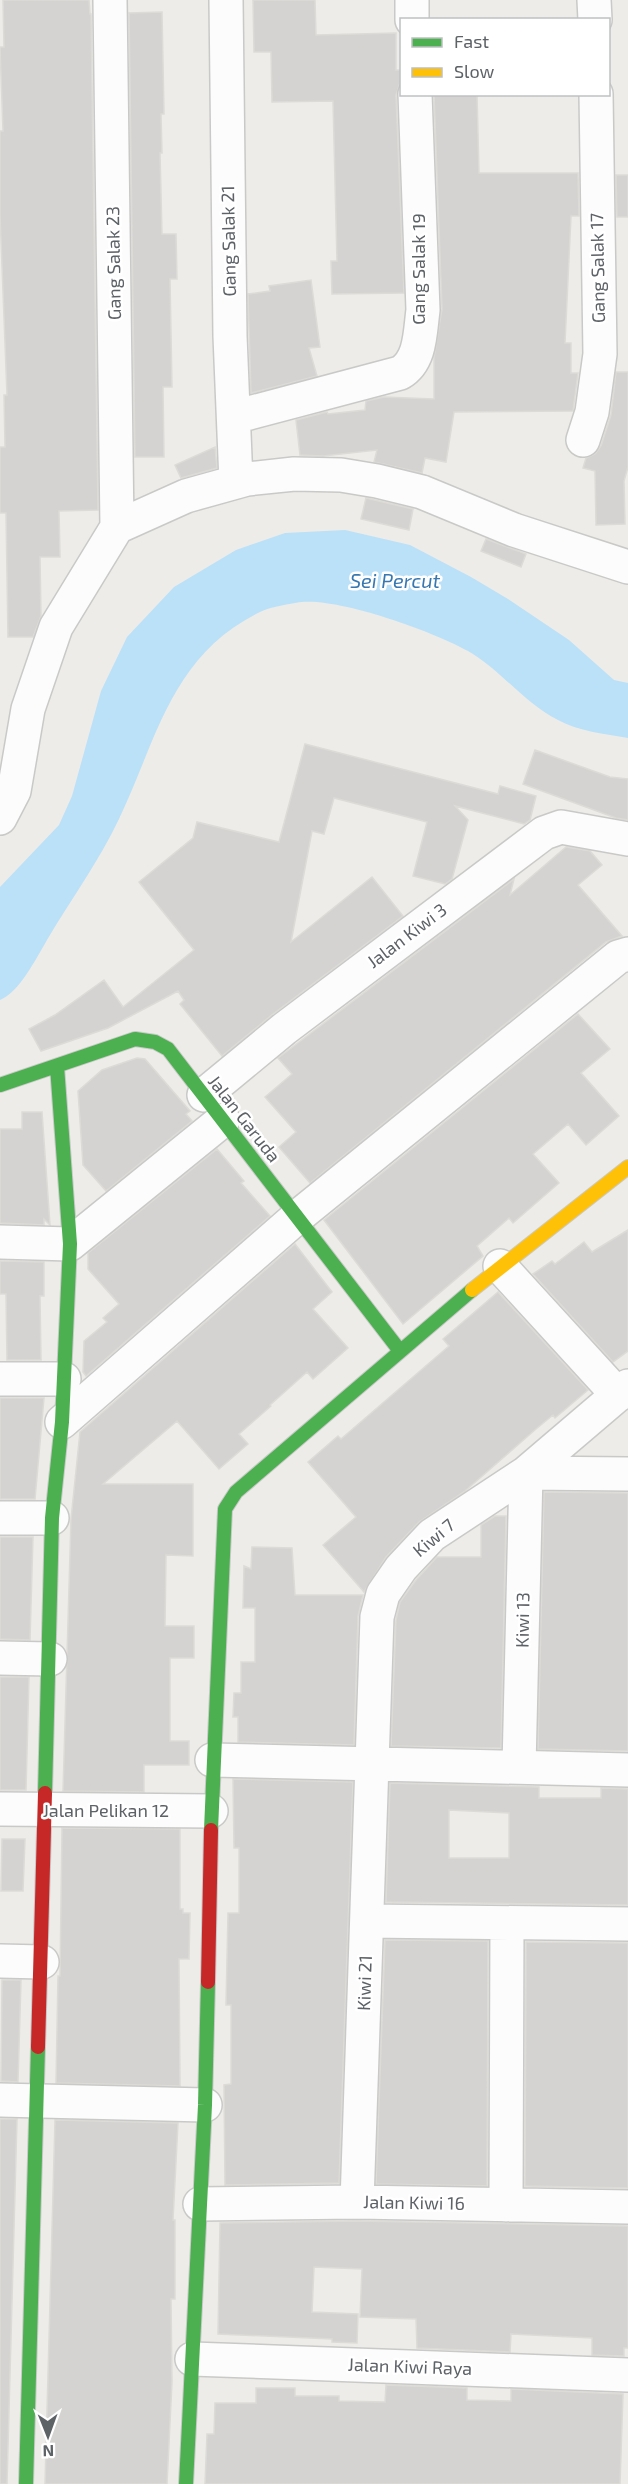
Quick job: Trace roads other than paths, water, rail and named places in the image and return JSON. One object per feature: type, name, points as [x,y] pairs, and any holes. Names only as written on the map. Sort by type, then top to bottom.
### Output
[{"type":"street","name":"Gang Salak 23","points":[[110,0],[117,527]]},
{"type":"street","name":"Gang Salak 21","points":[[226,0],[230,336],[236,482]]},
{"type":"street","points":[[412,0],[412,18]]},
{"type":"street","points":[[594,0],[595,18]]},
{"type":"street","name":"Gang Salak 19","points":[[234,417],[400,373],[412,364],[419,342],[423,310],[415,96]]},
{"type":"street","name":"Gang Salak 17","points":[[583,440],[592,412],[600,354],[596,96]]},
{"type":"street","points":[[0,818],[14,791],[28,709],[56,627],[117,527],[186,496],[236,482],[294,474],[341,475],[422,492],[514,530],[628,567]]},
{"type":"street","name":"Jalan Kiwi 3","points":[[70,1244],[213,1108],[284,1029],[544,833],[561,827],[628,839]]},
{"type":"street","points":[[63,1422],[296,1218],[618,957],[628,954]]},
{"type":"street","name":"Jalan Garuda","points":[[0,1085],[135,1039],[162,1044],[172,1052],[296,1218],[400,1351]]},
{"type":"street","points":[[26,2484],[42,1962],[43,1811],[50,1659],[52,1518],[63,1422],[70,1244],[57,1066]]},
{"type":"street","points":[[186,2484],[205,2105],[212,1760],[225,1509],[236,1492],[500,1266],[628,1167]]},
{"type":"street","points":[[0,1242],[70,1244]]},
{"type":"street","points":[[500,1266],[623,1390]]},
{"type":"street","points":[[0,1379],[64,1379]]},
{"type":"street","name":"Kiwi 7","points":[[372,1764],[378,1617],[383,1594],[401,1568],[432,1535],[526,1473],[623,1390]]},
{"type":"street","points":[[526,1473],[628,1474]]},
{"type":"street","name":"Kiwi 13","points":[[519,1767],[526,1473]]},
{"type":"street","points":[[0,1518],[52,1518]]},
{"type":"street","points":[[0,1658],[50,1659]]},
{"type":"street","points":[[212,1760],[628,1770]]},
{"type":"street","name":"Kiwi 21","points":[[357,2202],[372,1764]]},
{"type":"street","name":"Jalan Pelikan 12","points":[[0,1809],[211,1811]]},
{"type":"street","points":[[367,1921],[628,1924]]},
{"type":"street","points":[[506,2205],[507,1923]]},
{"type":"street","points":[[0,1961],[42,1962]]},
{"type":"street","points":[[0,2100],[205,2105]]},
{"type":"street","name":"Jalan Kiwi 16","points":[[200,2204],[357,2202],[628,2207]]},
{"type":"street","name":"Jalan Kiwi Raya","points":[[192,2359],[628,2375]]},
{"type":"water","name":"Sei Percut","points":[[345,530],[410,545],[471,577],[569,640],[614,680],[628,683],[628,738],[566,724],[534,705],[491,667],[468,651],[432,634],[383,616],[333,604],[311,602],[264,610],[230,630],[206,651],[187,675],[157,729],[133,788],[103,850],[27,974],[14,990],[0,1000],[0,887],[59,825],[72,796],[101,691],[127,637],[174,587],[236,550],[285,533]]}]
